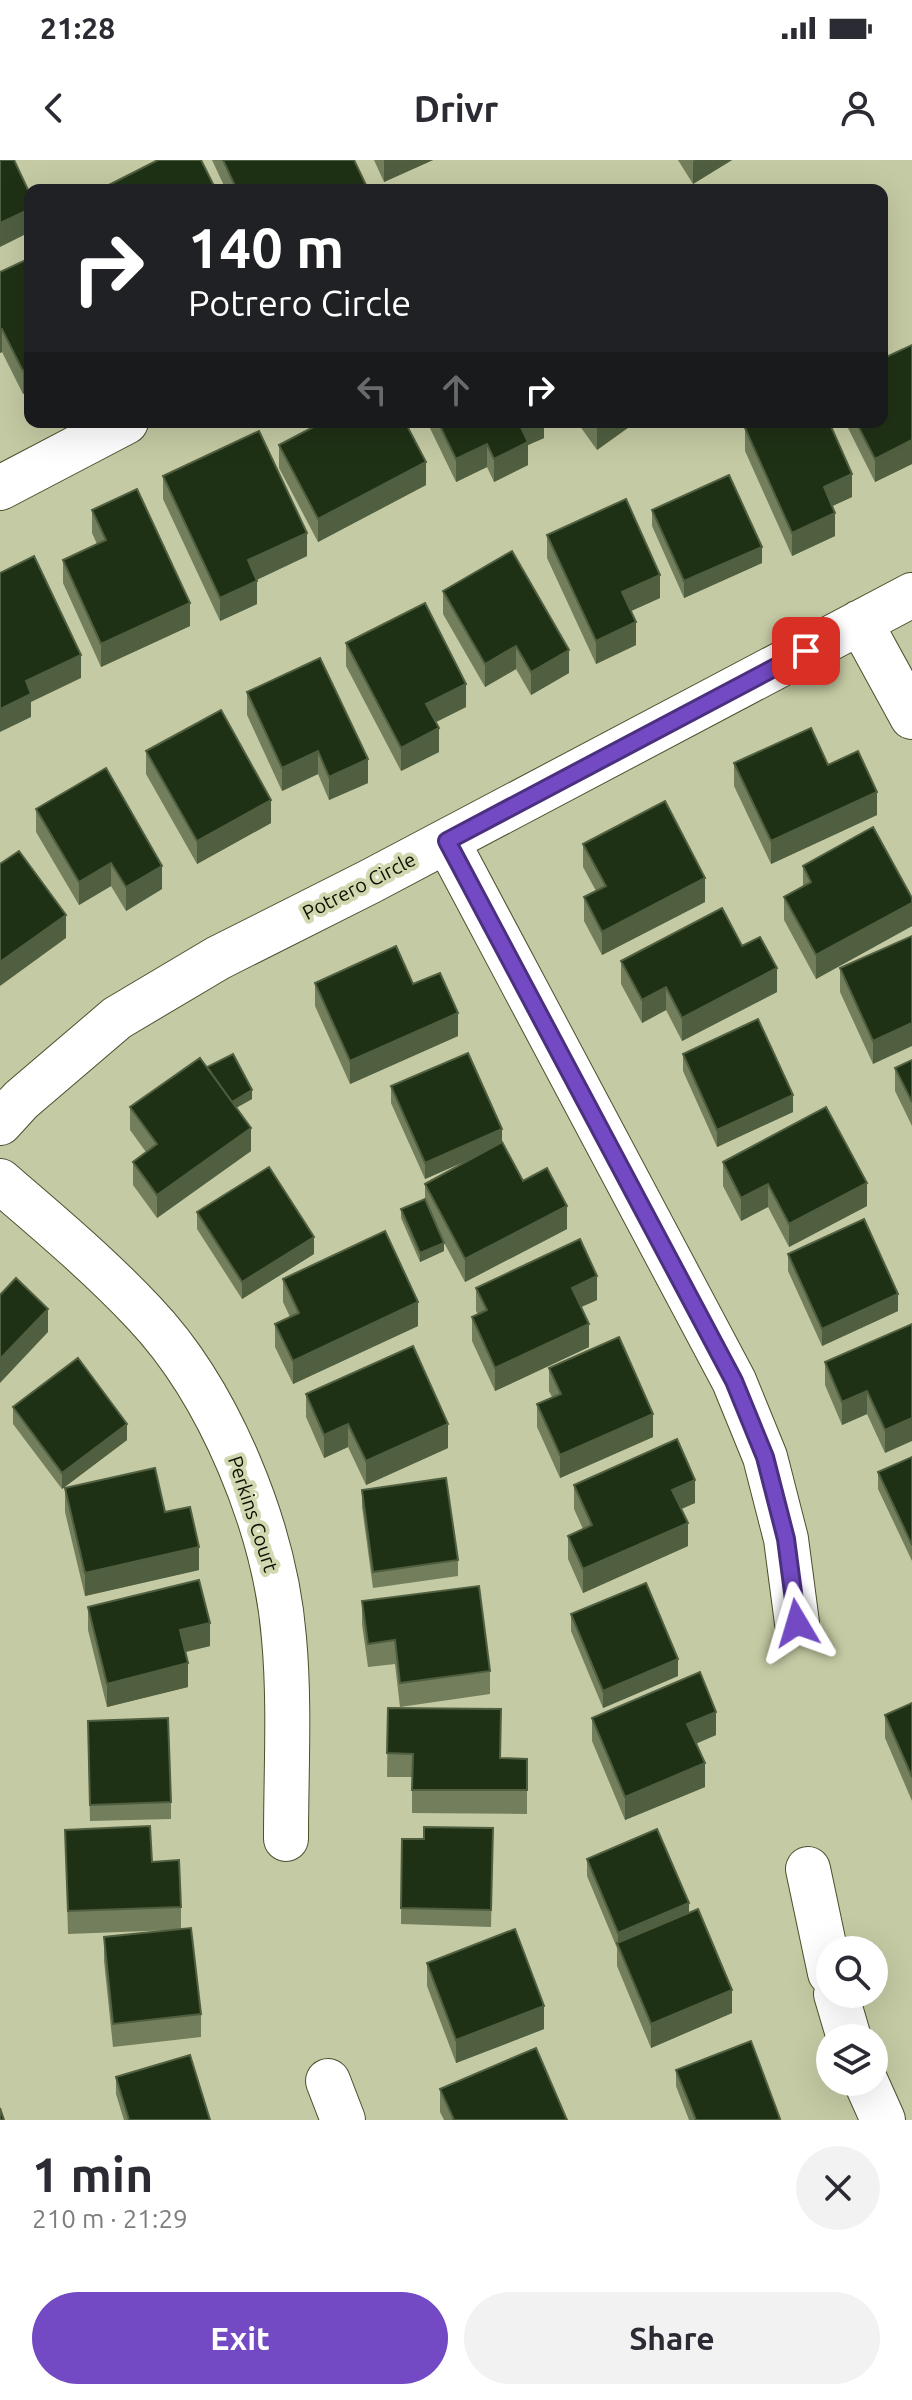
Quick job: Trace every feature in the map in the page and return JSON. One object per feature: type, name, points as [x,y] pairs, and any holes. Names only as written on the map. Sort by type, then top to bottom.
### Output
[{"type":"street","points":[[0,488],[115,428]]},
{"type":"street","name":"Potrero Circle","points":[[0,1123],[21,1100],[117,1018],[218,958],[447,841],[912,595]]},
{"type":"street","points":[[860,622],[912,717]]},
{"type":"street","points":[[447,841],[734,1381],[769,1471],[786,1539],[797,1623]]},
{"type":"street","name":"Perkins Court","points":[[0,1181],[145,1314],[199,1387],[242,1467],[272,1556],[284,1638],[286,1839]]},
{"type":"street","points":[[808,1869],[822,1936]]},
{"type":"street","points":[[872,2096],[883,2120]]},
{"type":"building","points":[[0,160],[14,160],[25,184],[24,212],[0,223]]},
{"type":"building","points":[[158,160],[201,160],[213,184],[111,184]]},
{"type":"building","points":[[223,160],[354,160],[366,184],[234,184]]},
{"type":"building","points":[[24,261],[23,371],[0,330],[0,272]]},
{"type":"building","points":[[912,345],[912,440],[875,459],[859,428],[888,428],[888,356]]},
{"type":"building","points":[[312,428],[408,428],[426,462],[318,519],[279,445]]},
{"type":"building","points":[[441,428],[521,428],[528,442],[494,459],[487,444],[456,459]]},
{"type":"building","points":[[745,428],[832,428],[852,474],[824,487],[835,513],[792,533]]},
{"type":"building","points":[[259,431],[307,533],[248,560],[257,581],[220,598],[163,476]]},
{"type":"building","points":[[729,475],[762,547],[684,581],[652,510]]},
{"type":"building","points":[[137,489],[190,603],[101,644],[63,560],[106,540],[92,510]]},
{"type":"building","points":[[626,499],[660,575],[622,592],[636,622],[596,641],[547,535]]},
{"type":"building","points":[[512,551],[569,650],[531,672],[516,646],[485,664],[443,591]]},
{"type":"building","points":[[34,556],[81,655],[26,681],[31,694],[0,709],[0,573]]},
{"type":"building","points":[[425,603],[466,684],[426,704],[439,728],[401,748],[346,643]]},
{"type":"building","points":[[320,658],[368,759],[329,777],[318,751],[282,768],[247,692]]},
{"type":"building","points":[[221,710],[271,800],[197,841],[146,751]]},
{"type":"building","points":[[811,728],[828,765],[858,751],[877,792],[771,841],[734,763]]},
{"type":"building","points":[[106,768],[162,866],[126,887],[111,863],[79,882],[36,809]]},
{"type":"building","points":[[665,801],[705,878],[602,932],[584,897],[606,886],[583,844]]},
{"type":"building","points":[[873,827],[912,903],[816,955],[784,897],[811,882],[803,866]]},
{"type":"building","points":[[19,851],[66,915],[0,962],[0,864]]},
{"type":"building","points":[[722,908],[742,946],[760,937],[777,968],[682,1018],[666,987],[642,1000],[621,961]]},
{"type":"building","points":[[912,936],[912,1023],[873,1041],[840,968]]},
{"type":"building","points":[[396,946],[413,984],[440,973],[458,1013],[350,1061],[315,983]]},
{"type":"building","points":[[758,1019],[793,1095],[717,1130],[683,1054]]},
{"type":"building","points":[[468,1053],[502,1129],[425,1163],[391,1086]]},
{"type":"building","points":[[233,1054],[252,1090],[232,1102],[207,1067]]},
{"type":"building","points":[[200,1058],[251,1128],[157,1195],[133,1162],[157,1144],[130,1107]]},
{"type":"building","points":[[912,1060],[912,1102],[895,1068]]},
{"type":"building","points":[[826,1107],[867,1183],[789,1224],[768,1184],[741,1198],[723,1162]]},
{"type":"building","points":[[502,1142],[523,1181],[547,1168],[567,1206],[465,1259],[425,1184]]},
{"type":"building","points":[[269,1167],[314,1237],[242,1282],[197,1212]]},
{"type":"building","points":[[425,1199],[444,1243],[420,1253],[401,1209]]},
{"type":"building","points":[[864,1219],[898,1294],[822,1329],[788,1254]]},
{"type":"building","points":[[385,1231],[418,1302],[293,1361],[275,1324],[299,1313],[283,1279]]},
{"type":"building","points":[[580,1239],[597,1276],[572,1288],[589,1324],[495,1368],[472,1317],[487,1310],[476,1288]]},
{"type":"building","points":[[16,1278],[48,1309],[0,1359],[0,1295]]},
{"type":"building","points":[[912,1324],[912,1418],[885,1430],[867,1391],[842,1402],[825,1362]]},
{"type":"building","points":[[619,1337],[653,1414],[560,1455],[537,1404],[561,1394],[549,1368]]},
{"type":"building","points":[[413,1346],[448,1424],[366,1461],[348,1424],[324,1435],[306,1394]]},
{"type":"building","points":[[78,1358],[127,1424],[62,1473],[13,1407]]},
{"type":"building","points":[[677,1439],[695,1480],[672,1490],[688,1523],[583,1569],[568,1536],[592,1525],[574,1485]]},
{"type":"building","points":[[912,1457],[912,1545],[878,1472]]},
{"type":"building","points":[[155,1468],[165,1512],[190,1507],[199,1547],[85,1573],[65,1488]]},
{"type":"building","points":[[446,1478],[458,1560],[373,1572],[362,1490]]},
{"type":"building","points":[[199,1580],[210,1623],[180,1630],[188,1663],[107,1684],[88,1607]]},
{"type":"building","points":[[646,1583],[678,1659],[603,1691],[571,1614]]},
{"type":"building","points":[[479,1586],[490,1671],[400,1683],[395,1640],[368,1644],[362,1601]]},
{"type":"building","points":[[700,1672],[716,1712],[687,1724],[705,1763],[625,1797],[592,1718]]},
{"type":"building","points":[[912,1703],[912,1777],[885,1715]]},
{"type":"building","points":[[388,1708],[501,1709],[500,1758],[527,1759],[527,1790],[412,1790],[413,1754],[387,1753]]},
{"type":"building","points":[[168,1718],[171,1802],[90,1805],[88,1721]]},
{"type":"building","points":[[150,1826],[152,1862],[179,1860],[181,1907],[68,1911],[65,1830]]},
{"type":"building","points":[[424,1827],[493,1828],[491,1910],[401,1908],[402,1839],[424,1839]]},
{"type":"building","points":[[657,1829],[689,1903],[618,1933],[587,1859]]},
{"type":"building","points":[[698,1909],[732,1990],[651,2024],[617,1943]]},
{"type":"building","points":[[191,1928],[201,2014],[113,2024],[104,1937]]},
{"type":"building","points":[[515,1929],[544,2006],[456,2040],[427,1963]]},
{"type":"building","points":[[751,2041],[780,2119],[696,2120],[676,2070]]},
{"type":"building","points":[[536,2048],[567,2120],[454,2120],[440,2089]]},
{"type":"building","points":[[190,2055],[210,2120],[129,2120],[116,2077]]},
{"type":"route","points":[[797,1623],[786,1539],[765,1457],[734,1381],[447,841],[806,651]]}]
